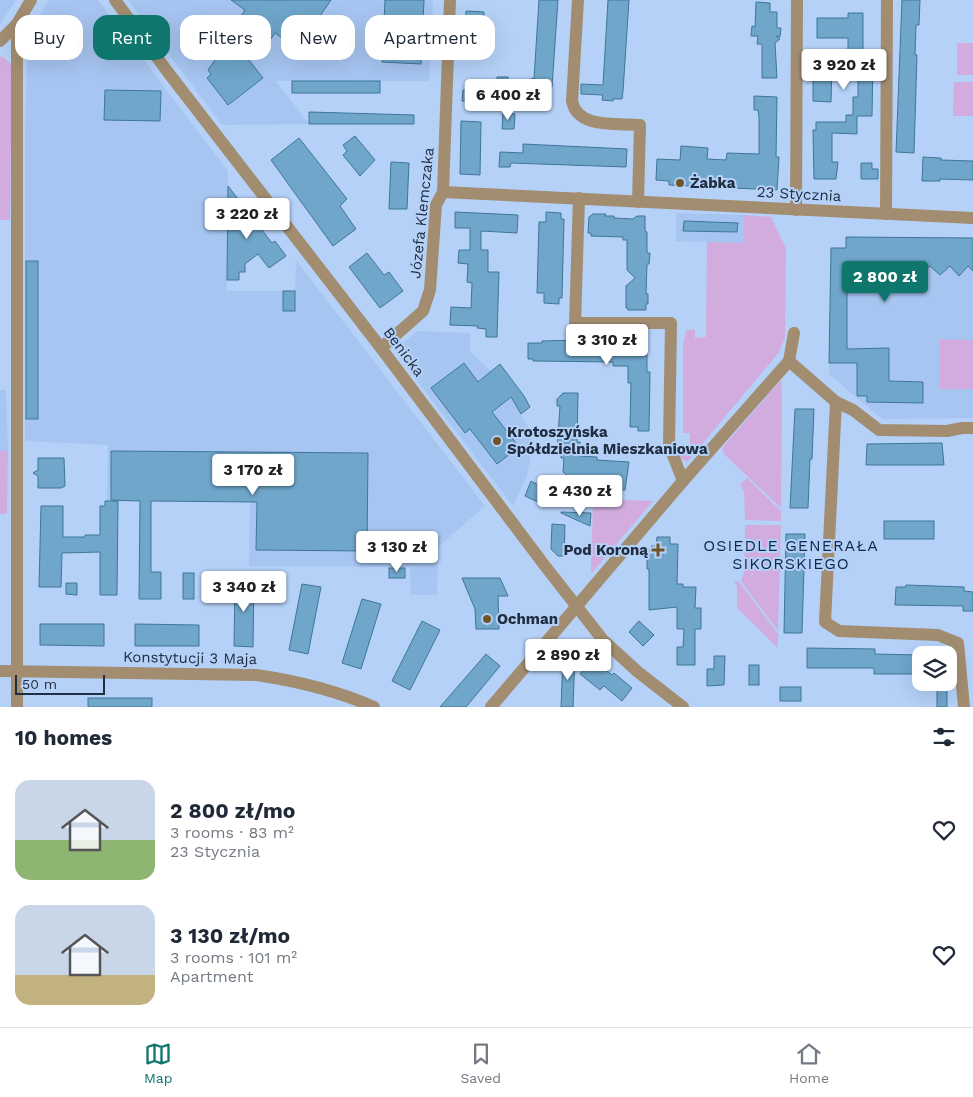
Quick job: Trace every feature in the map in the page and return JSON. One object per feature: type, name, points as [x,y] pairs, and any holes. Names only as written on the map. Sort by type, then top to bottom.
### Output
[{"type":"street","points":[[22,15],[31,0]]},
{"type":"street","name":"Benicka","points":[[115,0],[167,71],[603,640],[638,672],[683,707]]},
{"type":"street","name":"Józefa Klemczaka","points":[[381,348],[424,311],[430,290],[436,204],[443,192],[450,0]]},
{"type":"street","points":[[578,0],[573,108],[579,116],[588,120],[640,124],[638,202]]},
{"type":"street","points":[[796,210],[797,0]]},
{"type":"street","points":[[886,214],[887,0]]},
{"type":"street","points":[[0,41],[15,26]]},
{"type":"street","points":[[16,707],[17,60]]},
{"type":"street","name":"23 Stycznia","points":[[443,192],[973,218]]},
{"type":"street","points":[[579,198],[575,323],[671,323],[669,446],[683,481]]},
{"type":"street","points":[[491,707],[683,481],[789,361],[794,333]]},
{"type":"street","points":[[789,361],[836,402],[853,410],[879,430],[947,431],[973,428]]},
{"type":"street","points":[[836,402],[825,622],[839,631],[938,635],[958,644],[964,702]]},
{"type":"street","name":"Konstytucji 3 Maja","points":[[0,671],[256,675],[322,688],[374,707]]},
{"type":"shaded area","points":[[0,0],[16,0],[0,25]]},
{"type":"shaded area","points":[[48,0],[98,0],[109,15],[93,15],[93,60],[144,60],[228,171],[227,291],[295,291],[296,260],[485,506],[438,547],[437,595],[411,595],[410,567],[249,566],[250,502],[107,501],[108,445],[25,441],[25,131],[27,60],[83,60],[83,15],[41,14]]},
{"type":"shaded area","points":[[128,0],[433,0],[432,15],[365,15],[365,60],[430,60],[429,81],[276,81],[309,124],[222,125],[170,56],[170,15],[139,15]]},
{"type":"shaded area","points":[[957,43],[973,43],[973,75],[957,75]]},
{"type":"shaded area","points":[[2,56],[12,65],[10,220],[0,220],[0,57]]},
{"type":"shaded area","points":[[954,82],[973,82],[973,116],[953,116]]},
{"type":"shaded area","points":[[676,213],[744,215],[743,243],[676,241]]},
{"type":"shaded area","points":[[744,215],[771,217],[786,249],[785,337],[779,352],[687,462],[681,459],[678,452],[690,449],[690,433],[683,433],[683,345],[686,330],[695,330],[695,338],[706,337],[707,242],[743,243]]},
{"type":"shaded area","points":[[846,237],[902,237],[901,239],[911,239],[911,237],[973,238],[973,418],[882,419],[829,374],[831,248],[846,248]]},
{"type":"shaded area","points":[[417,331],[470,333],[470,352],[490,370],[511,398],[531,432],[531,454],[527,476],[513,506],[399,357],[402,344]]},
{"type":"shaded area","points":[[940,339],[973,340],[973,389],[939,389]]},
{"type":"shaded area","points":[[781,380],[781,508],[724,454],[722,448]]},
{"type":"shaded area","points":[[0,390],[6,390],[8,451],[0,451]]},
{"type":"shaded area","points":[[0,451],[8,451],[7,514],[0,514]]},
{"type":"shaded area","points":[[747,478],[781,511],[781,521],[745,520],[744,491],[740,485]]},
{"type":"shaded area","points":[[593,499],[653,501],[591,574]]},
{"type":"shaded area","points":[[745,525],[781,525],[778,631],[741,581],[744,573]]},
{"type":"shaded area","points":[[733,581],[739,582],[778,634],[778,648],[737,608],[737,585]]},
{"type":"building","points":[[231,0],[331,0],[321,15],[281,15],[281,37],[275,33],[271,39],[271,15],[242,15],[245,10]]},
{"type":"building","points":[[385,0],[424,0],[423,15],[384,15]]},
{"type":"building","points":[[539,0],[558,0],[552,87],[550,87],[550,95],[531,97],[532,78],[534,79]]},
{"type":"building","points":[[608,0],[629,0],[622,99],[613,99],[613,101],[602,100],[603,95],[581,94],[581,84],[603,85]]},
{"type":"building","points":[[902,0],[920,0],[919,25],[916,25],[914,153],[896,152]]},
{"type":"building","points":[[756,2],[770,3],[770,12],[777,12],[777,28],[781,28],[780,37],[776,36],[780,39],[775,43],[777,78],[762,78],[762,44],[757,44],[758,36],[751,36],[752,26],[755,27]]},
{"type":"building","points":[[466,11],[484,12],[484,15],[466,15]]},
{"type":"building","points":[[848,13],[863,13],[863,58],[873,59],[872,116],[857,116],[857,134],[832,133],[832,162],[838,162],[836,179],[814,179],[813,130],[816,130],[816,122],[846,122],[846,115],[853,115],[853,97],[858,97],[856,63],[848,63],[848,38],[817,38],[817,18],[848,18]]},
{"type":"building","points":[[215,60],[249,60],[263,78],[228,105],[207,78],[211,74],[208,70]]},
{"type":"building","points":[[382,60],[421,60],[421,64],[382,62]]},
{"type":"building","points":[[820,64],[832,64],[831,102],[813,101],[813,68],[820,68]]},
{"type":"building","points":[[497,77],[508,77],[507,96],[481,94],[480,102],[462,101],[463,90],[466,90],[467,82],[497,83]]},
{"type":"building","points":[[292,81],[380,81],[380,93],[292,93]]},
{"type":"building","points":[[105,90],[161,91],[160,121],[104,120]]},
{"type":"building","points":[[754,96],[777,97],[776,157],[779,157],[777,190],[669,185],[669,181],[656,180],[657,159],[680,160],[681,146],[708,148],[707,159],[726,160],[727,153],[759,154],[759,117],[758,110],[754,110]]},
{"type":"building","points":[[309,112],[414,115],[414,124],[309,124]]},
{"type":"building","points":[[503,113],[515,114],[514,129],[502,129]]},
{"type":"building","points":[[461,121],[481,122],[480,175],[460,174]]},
{"type":"building","points":[[355,136],[375,160],[360,176],[343,155],[347,151],[343,145]]},
{"type":"building","points":[[299,138],[347,199],[340,206],[356,229],[333,246],[271,160]]},
{"type":"building","points":[[523,144],[627,149],[626,167],[511,163],[510,167],[499,167],[500,152],[523,153]]},
{"type":"building","points":[[923,157],[941,158],[941,160],[973,161],[973,180],[940,179],[940,181],[922,181]]},
{"type":"building","points":[[391,162],[409,163],[407,209],[389,209]]},
{"type":"building","points":[[861,163],[872,163],[872,169],[878,169],[878,179],[861,179]]},
{"type":"building","points":[[228,186],[272,243],[275,241],[286,256],[269,268],[258,254],[245,264],[245,272],[239,272],[239,280],[227,280]]},
{"type":"building","points":[[455,212],[518,215],[517,233],[481,231],[481,250],[488,250],[488,272],[499,272],[497,337],[486,337],[486,329],[477,328],[478,326],[450,325],[451,307],[471,308],[472,283],[467,282],[468,264],[458,263],[459,250],[470,250],[470,228],[455,228]]},
{"type":"building","points":[[546,212],[561,213],[561,219],[564,219],[562,298],[559,298],[559,304],[544,303],[544,293],[537,293],[539,222],[546,222]]},
{"type":"building","points":[[593,214],[606,214],[605,216],[614,216],[614,218],[633,219],[637,216],[645,216],[647,253],[650,253],[649,264],[647,264],[646,294],[648,294],[648,304],[646,304],[646,310],[628,310],[626,308],[626,286],[635,278],[627,270],[627,240],[623,240],[623,237],[591,236],[591,233],[588,233],[589,217]]},
{"type":"building","points":[[684,221],[738,223],[737,232],[683,231]]},
{"type":"building","points":[[846,237],[973,238],[973,271],[968,266],[959,276],[950,266],[940,275],[930,266],[920,275],[910,265],[900,267],[847,266],[847,349],[889,348],[889,381],[923,382],[923,403],[867,402],[867,396],[857,396],[857,363],[829,363],[831,248],[846,248]]},
{"type":"building","points":[[367,253],[384,275],[389,272],[403,291],[380,308],[349,267]]},
{"type":"building","points":[[26,261],[38,261],[38,419],[26,419]]},
{"type":"building","points":[[283,291],[295,291],[295,311],[283,311]]},
{"type":"building","points":[[645,339],[645,347],[647,347],[647,372],[650,372],[649,431],[638,431],[638,427],[630,427],[631,383],[628,383],[628,366],[613,366],[613,362],[533,361],[533,359],[528,359],[528,343]]},
{"type":"building","points":[[464,363],[478,382],[500,364],[530,407],[521,414],[511,397],[492,412],[519,447],[497,464],[470,429],[465,433],[431,388]]},
{"type":"building","points":[[563,393],[578,393],[577,442],[580,442],[580,456],[597,457],[597,460],[629,462],[625,490],[616,490],[616,487],[598,486],[598,483],[593,483],[593,481],[573,480],[563,472],[564,458],[561,458],[561,452],[557,451],[560,406],[557,406],[557,399]]},
{"type":"building","points":[[795,409],[814,409],[808,508],[790,508]]},
{"type":"building","points":[[942,443],[944,465],[866,465],[867,444]]},
{"type":"building","points":[[111,451],[368,453],[367,551],[256,550],[257,502],[151,501],[151,572],[161,572],[161,599],[139,599],[140,501],[111,500]]},
{"type":"building","points":[[38,458],[64,458],[65,486],[61,488],[38,488],[38,476],[33,473],[38,470]]},
{"type":"building","points":[[546,475],[554,478],[554,492],[548,489],[542,504],[525,496],[531,481],[540,486]]},
{"type":"building","points":[[105,501],[118,501],[117,595],[100,595],[100,552],[62,553],[61,587],[39,587],[41,506],[63,506],[63,537],[85,537],[85,535],[100,535],[100,506],[105,506]]},
{"type":"building","points":[[561,513],[591,513],[590,526]]},
{"type":"building","points":[[884,521],[934,521],[934,539],[884,539]]},
{"type":"building","points":[[552,524],[565,525],[564,556],[558,556],[551,549]]},
{"type":"building","points":[[786,534],[805,534],[802,633],[784,633]]},
{"type":"building","points":[[657,537],[670,537],[670,544],[678,544],[677,584],[683,584],[683,587],[696,587],[695,608],[701,608],[701,629],[695,629],[695,665],[677,665],[677,647],[683,647],[684,629],[677,629],[677,607],[649,610],[647,550],[651,550],[651,546],[656,546]]},
{"type":"building","points":[[389,568],[405,568],[405,578],[389,578]]},
{"type":"building","points":[[183,573],[194,573],[194,599],[183,599]]},
{"type":"building","points":[[462,578],[500,578],[508,596],[498,596],[499,629],[476,629],[475,609]]},
{"type":"building","points":[[235,579],[254,579],[253,647],[234,646]]},
{"type":"building","points":[[66,583],[77,583],[77,595],[66,594]]},
{"type":"building","points":[[302,584],[321,587],[308,654],[289,650]]},
{"type":"building","points":[[906,585],[964,587],[964,591],[973,592],[973,611],[963,611],[963,606],[895,605],[896,587],[906,587]]},
{"type":"building","points":[[362,599],[381,604],[361,669],[342,663]]},
{"type":"building","points":[[422,621],[440,630],[410,690],[392,681]]},
{"type":"building","points":[[639,621],[654,635],[643,646],[629,632]]},
{"type":"building","points":[[40,624],[104,624],[104,646],[40,645]]},
{"type":"building","points":[[135,624],[199,625],[199,646],[135,646]]},
{"type":"building","points":[[807,648],[875,649],[875,654],[912,655],[912,674],[874,674],[874,668],[807,668]]},
{"type":"building","points":[[486,654],[500,666],[466,707],[440,707]]},
{"type":"building","points":[[563,654],[575,655],[573,707],[561,707]]},
{"type":"building","points":[[714,656],[725,656],[724,685],[707,686],[707,669],[714,669]]},
{"type":"building","points":[[593,659],[612,675],[614,673],[632,688],[622,701],[604,686],[600,690],[580,674]]},
{"type":"building","points":[[749,665],[759,665],[759,685],[749,685]]},
{"type":"building","points":[[780,687],[801,687],[801,701],[780,701]]},
{"type":"building","points":[[937,691],[947,691],[947,707],[937,707]]},
{"type":"building","points":[[88,698],[152,698],[152,707],[88,707]]},
{"type":"place","name":"Żabka","points":[[680,183]]},
{"type":"place","name":"Krotoszyńska Spółdzielnia Mieszkaniowa","points":[[497,441]]},
{"type":"place","name":"Pod Koroną","points":[[658,550]]},
{"type":"place","name":"Ochman","points":[[487,619]]},
{"type":"district","name":"OSIEDLE GENERAŁA SIKORSKIEGO","points":[[791,554]]}]
